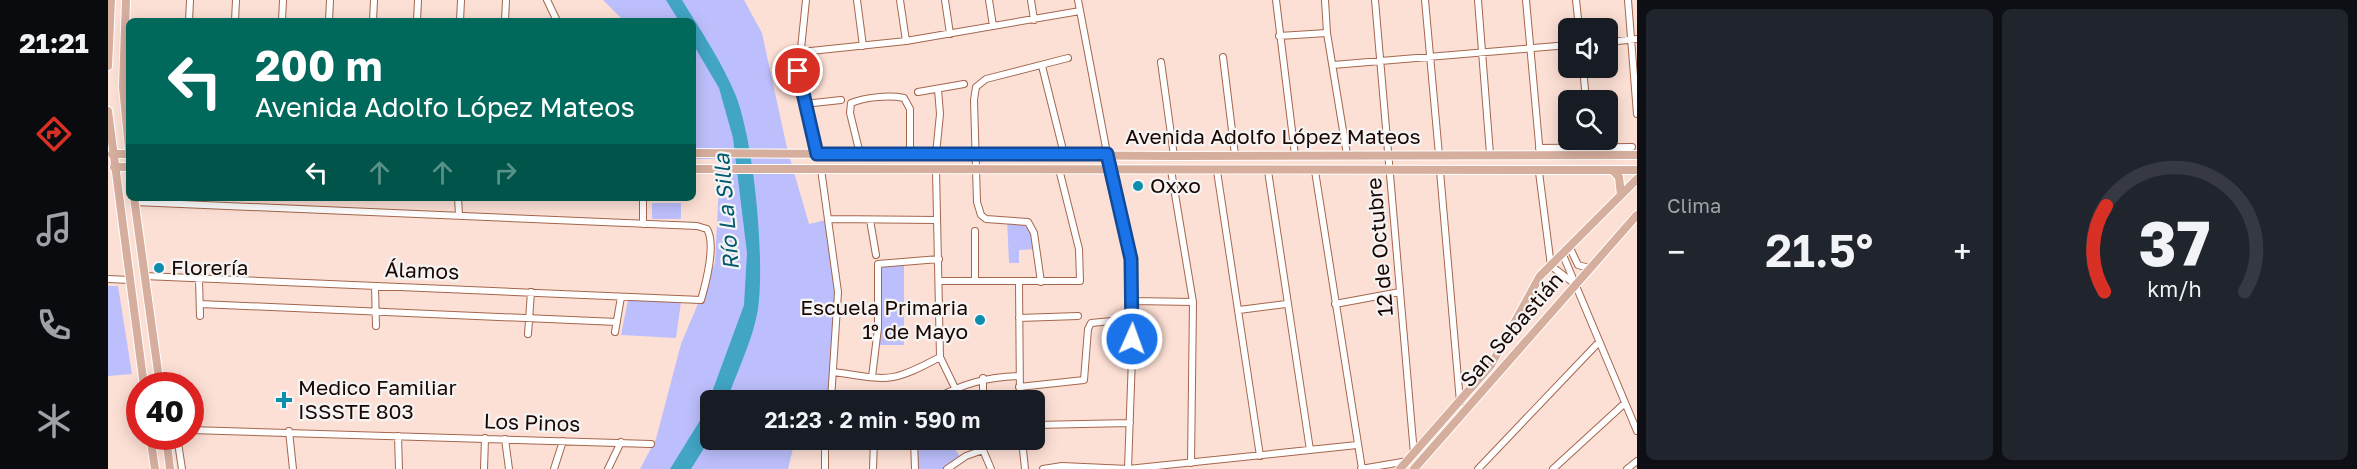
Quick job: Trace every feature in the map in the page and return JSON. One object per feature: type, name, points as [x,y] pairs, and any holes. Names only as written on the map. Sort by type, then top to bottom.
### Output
[{"type":"main road","points":[[108,66],[111,0]]},
{"type":"main road","points":[[109,131],[116,135],[126,132],[123,87],[126,0]]},
{"type":"main road","points":[[108,111],[111,167],[130,280],[142,372]]},
{"type":"main road","name":"Avenida Adolfo López Mateos","points":[[696,153],[1389,156],[1634,151]]},
{"type":"main road","points":[[110,154],[126,154]]},
{"type":"main road","name":"Avenida Adolfo López Mateos","points":[[696,169],[1539,172],[1637,170]]},
{"type":"main road","points":[[1613,171],[1619,177],[1621,195]]},
{"type":"main road","name":"San Sebastián","points":[[1413,462],[1491,365],[1533,286],[1637,179]]},
{"type":"main road","points":[[135,201],[157,372]]},
{"type":"main road","name":"San Sebastián","points":[[1400,469],[1413,462],[1576,285],[1637,215]]},
{"type":"main road","points":[[152,450],[155,469]]},
{"type":"main road","points":[[168,450],[170,469]]},
{"type":"street","points":[[189,18],[190,0]]},
{"type":"street","points":[[235,18],[236,0]]},
{"type":"street","points":[[282,18],[283,0]]},
{"type":"street","points":[[329,18],[330,0]]},
{"type":"street","points":[[373,18],[374,0]]},
{"type":"street","points":[[417,18],[418,0]]},
{"type":"street","points":[[460,18],[461,0]]},
{"type":"street","points":[[505,18],[506,0]]},
{"type":"street","points":[[547,0],[556,18]]},
{"type":"street","points":[[806,0],[798,78],[812,154]]},
{"type":"street","points":[[857,0],[863,46]]},
{"type":"street","points":[[900,0],[906,41]]},
{"type":"street","points":[[945,0],[950,34]]},
{"type":"street","points":[[989,0],[993,26]]},
{"type":"street","points":[[1031,0],[1034,20]]},
{"type":"street","points":[[1078,0],[1110,170],[1131,259],[1134,301],[1128,469]]},
{"type":"street","points":[[1276,0],[1295,155]]},
{"type":"street","points":[[1325,0],[1327,33],[1347,155]]},
{"type":"street","name":"12 de Octubre","points":[[1375,0],[1413,462]]},
{"type":"street","points":[[1425,0],[1439,155]]},
{"type":"street","points":[[1478,0],[1490,154]]},
{"type":"street","points":[[1526,0],[1539,152],[1564,150]]},
{"type":"street","points":[[1576,0],[1578,18]]},
{"type":"street","points":[[1628,0],[1634,39],[1637,114]]},
{"type":"street","points":[[801,52],[906,41],[1080,11]]},
{"type":"street","points":[[1279,36],[1327,33]]},
{"type":"street","points":[[1618,41],[1634,39]]},
{"type":"street","points":[[1333,65],[1558,46]]},
{"type":"street","points":[[1223,57],[1235,155]]},
{"type":"street","points":[[1041,282],[1034,233],[1028,222],[986,219],[981,215],[977,202],[974,100],[976,87],[986,79],[1068,58]]},
{"type":"street","points":[[1161,62],[1174,156]]},
{"type":"street","points":[[1042,66],[1064,154]]},
{"type":"street","points":[[918,92],[964,84]]},
{"type":"street","points":[[936,154],[940,114],[938,89]]},
{"type":"street","points":[[860,154],[850,113],[851,103],[898,97],[906,100],[910,114],[910,153]]},
{"type":"street","points":[[804,104],[841,100]]},
{"type":"street","points":[[1618,150],[1634,151]]},
{"type":"street","points":[[821,169],[830,219],[838,292],[832,390]]},
{"type":"street","points":[[936,170],[940,357],[955,388]]},
{"type":"street","points":[[940,281],[1080,281],[1079,249],[1059,170]]},
{"type":"street","points":[[1171,170],[1193,302],[1191,463]]},
{"type":"street","points":[[1217,171],[1260,456]]},
{"type":"street","points":[[1268,171],[1286,304],[1310,450]]},
{"type":"street","points":[[1315,171],[1361,469],[1413,462]]},
{"type":"street","points":[[1440,171],[1460,402]]},
{"type":"street","points":[[1539,172],[1551,266],[1576,285]]},
{"type":"street","points":[[157,201],[643,224],[643,201]]},
{"type":"street","points":[[459,201],[459,215]]},
{"type":"street","points":[[830,219],[937,220]]},
{"type":"street","points":[[870,220],[876,255]]},
{"type":"street","name":"Álamos","points":[[144,276],[699,300],[709,269],[709,232],[697,226],[643,224]]},
{"type":"street","points":[[975,231],[975,281]]},
{"type":"street","points":[[1570,248],[1578,265],[1589,268]]},
{"type":"street","points":[[1563,255],[1637,430]]},
{"type":"street","points":[[872,378],[879,328],[878,264],[939,259]]},
{"type":"street","points":[[108,279],[130,280]]},
{"type":"street","points":[[199,279],[200,316]]},
{"type":"street","points":[[1019,282],[1019,390]]},
{"type":"street","points":[[375,286],[376,326]]},
{"type":"street","points":[[528,334],[531,292]]},
{"type":"street","points":[[1335,304],[1400,292]]},
{"type":"street","points":[[615,332],[621,297]]},
{"type":"street","points":[[1134,301],[1193,302]]},
{"type":"street","points":[[200,304],[617,322]]},
{"type":"street","points":[[1239,310],[1286,304]]},
{"type":"street","points":[[1019,318],[1078,316]]},
{"type":"street","points":[[1019,387],[1084,380],[1088,329],[1091,323],[1133,319]]},
{"type":"street","points":[[1478,469],[1599,342]]},
{"type":"street","points":[[834,372],[881,380],[901,377],[940,357]]},
{"type":"street","points":[[951,390],[982,378],[1019,376]]},
{"type":"street","points":[[982,378],[983,390]]},
{"type":"street","points":[[1553,469],[1625,403]]},
{"type":"street","points":[[1045,425],[1130,423]]},
{"type":"street","name":"Los Pinos","points":[[204,430],[651,444]]},
{"type":"street","points":[[289,431],[293,469]]},
{"type":"street","points":[[398,436],[399,469]]},
{"type":"street","points":[[484,469],[486,438]]},
{"type":"street","points":[[505,439],[508,469]]},
{"type":"street","points":[[554,469],[563,441]]},
{"type":"street","points":[[608,469],[621,442]]},
{"type":"street","points":[[1042,469],[1078,467],[1128,469],[1357,445]]},
{"type":"street","points":[[179,450],[182,469]]},
{"type":"street","points":[[825,450],[825,469]]},
{"type":"street","points":[[873,469],[874,450]]},
{"type":"street","points":[[914,450],[915,469]]},
{"type":"street","points":[[947,469],[966,456],[983,450],[991,469]]},
{"type":"street","points":[[1023,450],[1025,469]]},
{"type":"street","points":[[1627,469],[1637,461]]},
{"type":"shaded area","points":[[603,0],[744,0],[762,33],[787,148],[809,224],[830,219],[837,276],[831,390],[700,390],[700,450],[793,450],[788,469],[640,469],[656,439],[681,344],[715,263],[718,159],[696,159],[696,18],[621,18]]},
{"type":"shaded area","points":[[666,0],[682,0],[693,18],[677,18]]},
{"type":"shaded area","points":[[696,23],[718,59],[736,96],[753,171],[759,232],[760,287],[758,309],[752,332],[731,390],[713,390],[744,305],[747,253],[733,138],[719,88],[696,49]]},
{"type":"shaded area","points":[[652,203],[681,203],[681,219],[652,219]]},
{"type":"shaded area","points":[[1007,219],[1028,222],[1037,249],[1019,250],[1019,263],[1009,263]]},
{"type":"shaded area","points":[[904,261],[904,345],[877,345],[878,264]]},
{"type":"shaded area","points":[[108,286],[118,286],[132,372],[108,376]]},
{"type":"shaded area","points":[[628,300],[681,302],[676,338],[621,335]]},
{"type":"shaded area","points":[[700,420],[700,450],[703,450],[691,469],[670,469]]},
{"type":"shaded area","points":[[914,450],[956,450],[961,459],[947,469],[915,469]]},
{"type":"place","name":"Oxxo","points":[[1138,186]]},
{"type":"place","name":"Florería","points":[[159,268]]},
{"type":"place","name":"Escuela Primaria 1° de Mayo","points":[[980,320]]},
{"type":"place","name":"Medico Familiar ISSSTE 803","points":[[284,400]]},
{"type":"route","points":[[798,71],[799,85],[817,154],[1107,154],[1131,259],[1134,301],[1132,339]]},
{"type":"water label","name":"Río La Silla","points":[[726,212]]}]
